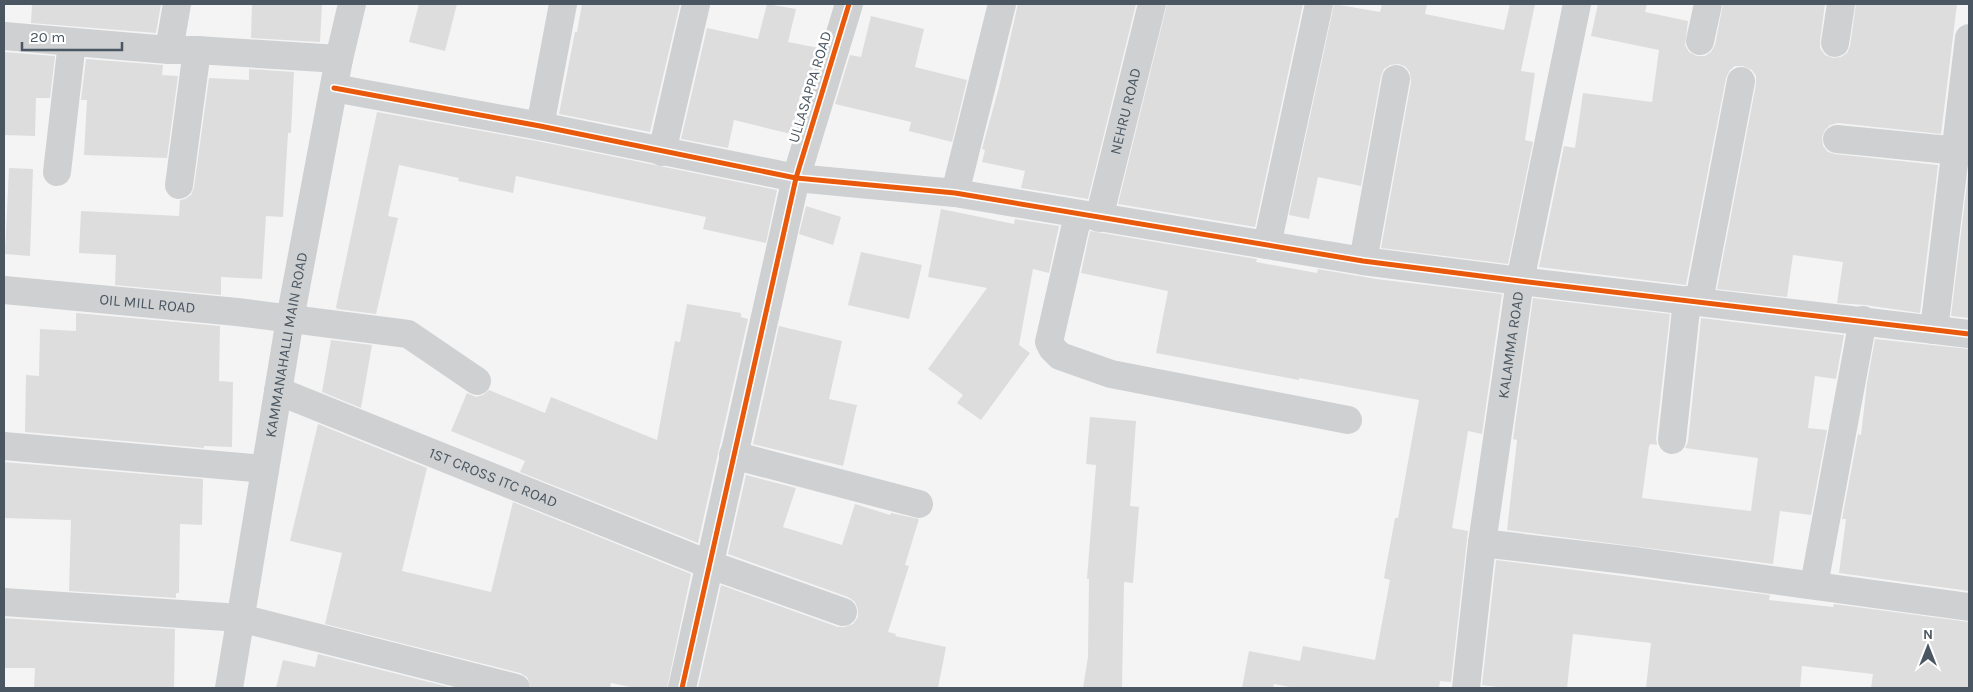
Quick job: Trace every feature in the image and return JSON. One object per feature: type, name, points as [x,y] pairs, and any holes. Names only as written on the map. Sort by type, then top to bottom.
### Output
[{"type":"street","points":[[169,50],[177,4]]},
{"type":"street","name":"KAMMANAHALLI MAIN ROAD","points":[[229,688],[290,319],[339,59],[352,4]]},
{"type":"street","points":[[540,126],[563,4]]},
{"type":"street","points":[[662,152],[696,4]]},
{"type":"street","name":"ULLASAPPA ROAD","points":[[682,688],[708,564],[796,178],[848,4]]},
{"type":"street","points":[[955,193],[1002,4]]},
{"type":"street","name":"NEHRU ROAD","points":[[1152,4],[1089,216],[1049,342],[1060,356],[1111,374],[1348,420]]},
{"type":"street","points":[[1267,245],[1319,4]]},
{"type":"street","name":"KALAMMA ROAD","points":[[1466,688],[1482,542],[1520,281],[1577,4]]},
{"type":"street","points":[[1700,41],[1708,4]]},
{"type":"street","points":[[1834,44],[1841,4]]},
{"type":"street","points":[[4,36],[169,50],[339,59]]},
{"type":"street","points":[[1934,330],[1962,151],[1969,38]]},
{"type":"street","points":[[57,172],[72,42]]},
{"type":"street","points":[[179,184],[197,50]]},
{"type":"street","points":[[1363,261],[1396,80]]},
{"type":"street","points":[[1672,440],[1693,300],[1741,80]]},
{"type":"street","points":[[334,88],[540,126],[796,178],[955,193],[1363,261],[1969,334]]},
{"type":"street","points":[[1837,139],[1962,151]]},
{"type":"street","name":"OIL MILL ROAD","points":[[4,290],[237,312],[408,334],[477,381]]},
{"type":"street","points":[[1814,584],[1863,320]]},
{"type":"street","name":"1ST CROSS ITC ROAD","points":[[278,391],[708,564],[843,612]]},
{"type":"street","points":[[4,446],[265,469]]},
{"type":"street","points":[[733,454],[919,504]]},
{"type":"street","points":[[1482,542],[1814,584],[1969,607]]},
{"type":"street","points":[[4,602],[240,618],[516,688]]},
{"type":"building","points":[[32,4],[161,4],[156,33],[31,23]]},
{"type":"building","points":[[252,4],[322,4],[320,42],[251,38]]},
{"type":"building","points":[[419,4],[457,4],[445,51],[409,42]]},
{"type":"building","points":[[582,4],[680,4],[650,132],[559,114]]},
{"type":"building","points":[[767,4],[796,9],[788,42],[819,48],[804,97],[800,96],[791,134],[734,120],[728,148],[681,139],[707,28],[758,39]]},
{"type":"building","points":[[1018,4],[1136,4],[1088,199],[1021,188],[1025,171],[982,162],[985,150],[982,149],[999,87]]},
{"type":"building","points":[[1167,4],[1303,4],[1255,227],[1118,204]]},
{"type":"building","points":[[1334,4],[1380,12],[1382,4],[1427,4],[1425,14],[1504,30],[1510,4],[1535,4],[1521,71],[1535,73],[1525,140],[1533,142],[1508,264],[1381,248],[1411,82],[1410,73],[1406,67],[1399,64],[1390,65],[1384,69],[1381,76],[1361,186],[1318,177],[1309,219],[1289,215]]},
{"type":"building","points":[[1598,4],[1647,4],[1645,12],[1688,21],[1685,45],[1689,52],[1697,56],[1705,56],[1711,52],[1715,45],[1723,4],[1825,4],[1820,48],[1825,55],[1833,58],[1841,57],[1847,53],[1850,46],[1856,4],[1957,4],[1941,134],[1838,123],[1830,125],[1822,137],[1823,146],[1828,152],[1835,154],[1938,165],[1920,313],[1837,303],[1843,262],[1793,255],[1787,297],[1717,289],[1756,84],[1756,76],[1752,70],[1743,66],[1735,66],[1730,70],[1726,78],[1686,285],[1539,267],[1564,146],[1575,148],[1583,93],[1652,102],[1659,50],[1591,36]]},
{"type":"building","points":[[871,16],[924,29],[915,67],[967,80],[952,142],[909,131],[911,122],[835,104],[850,55],[861,57]]},
{"type":"building","points":[[4,52],[55,56],[50,98],[36,98],[35,136],[4,135]]},
{"type":"building","points":[[86,59],[163,65],[162,75],[178,76],[167,158],[84,155],[87,100],[81,100]]},
{"type":"building","points":[[249,69],[294,72],[291,133],[288,133],[283,217],[266,216],[262,279],[221,277],[221,295],[115,285],[116,255],[79,253],[81,211],[179,216],[180,200],[191,195],[194,187],[209,78],[249,80]]},
{"type":"building","points":[[377,112],[537,141],[777,190],[766,243],[703,229],[706,217],[516,176],[513,193],[458,181],[459,178],[399,165],[388,216],[398,218],[376,314],[337,309]]},
{"type":"building","points":[[1969,167],[1969,318],[1951,316]]},
{"type":"building","points":[[9,168],[33,169],[30,256],[5,254]]},
{"type":"building","points":[[806,206],[841,217],[833,245],[799,234]]},
{"type":"building","points":[[941,209],[1014,224],[1015,219],[1059,226],[1049,273],[1033,269],[1019,345],[1030,353],[981,420],[957,403],[963,395],[928,369],[987,288],[928,277]]},
{"type":"building","points":[[1090,231],[1257,259],[1256,262],[1317,273],[1318,269],[1376,279],[1502,294],[1482,434],[1468,431],[1452,528],[1468,531],[1451,682],[1440,681],[1439,688],[1295,688],[1274,684],[1273,688],[1242,688],[1249,651],[1300,661],[1303,646],[1375,660],[1390,580],[1384,578],[1395,518],[1398,518],[1419,400],[1156,353],[1168,291],[1081,273]]},
{"type":"building","points":[[861,252],[922,265],[909,319],[848,305]]},
{"type":"building","points":[[1533,298],[1670,314],[1656,438],[1657,445],[1651,444],[1649,446],[1642,498],[1734,509],[1751,511],[1758,458],[1685,448],[1688,442],[1701,318],[1844,335],[1836,379],[1815,376],[1808,428],[1827,430],[1811,515],[1780,511],[1773,564],[1507,530],[1517,440],[1513,439]]},
{"type":"building","points":[[687,304],[741,313],[741,317],[748,319],[698,543],[520,472],[525,461],[451,431],[467,393],[476,397],[483,395],[489,390],[545,413],[551,397],[657,440],[675,341],[680,342]]},
{"type":"building","points":[[76,313],[220,326],[219,381],[233,382],[232,447],[204,446],[204,448],[25,432],[26,375],[39,376],[40,329],[76,331]]},
{"type":"building","points":[[779,326],[842,341],[829,399],[857,405],[843,466],[753,444]]},
{"type":"building","points":[[1875,339],[1969,349],[1969,591],[1839,573],[1846,519],[1842,519],[1858,434],[1861,435],[1867,383]]},
{"type":"building","points":[[331,340],[372,345],[361,408],[322,392]]},
{"type":"building","points":[[1090,417],[1136,421],[1130,506],[1139,507],[1133,583],[1124,582],[1122,688],[1083,688],[1088,657],[1089,579],[1087,579],[1096,465],[1086,464]]},
{"type":"building","points":[[318,424],[427,468],[402,571],[491,592],[513,502],[691,574],[667,688],[635,688],[611,683],[610,688],[531,688],[527,677],[520,673],[325,624],[342,553],[290,541]]},
{"type":"building","points":[[4,462],[203,479],[202,525],[180,524],[179,593],[176,593],[176,598],[69,591],[71,520],[4,518]]},
{"type":"building","points":[[746,475],[796,488],[783,527],[842,545],[855,504],[890,515],[891,513],[919,519],[905,565],[909,566],[888,632],[896,634],[895,636],[946,647],[938,688],[698,688],[721,585],[838,627],[853,624],[858,617],[855,602],[848,597],[728,554]]},
{"type":"building","points":[[1496,560],[1770,595],[1769,600],[1833,607],[1834,604],[1969,622],[1969,688],[1871,688],[1873,674],[1802,666],[1800,688],[1646,688],[1651,643],[1573,634],[1567,688],[1506,688],[1482,685]]},
{"type":"building","points":[[4,618],[175,629],[174,688],[34,688],[35,668],[4,668]]},
{"type":"building","points":[[318,654],[453,688],[276,688],[283,660],[315,667]]},
{"type":"cycle path","points":[[682,688],[796,178],[849,4]]},
{"type":"cycle path","points":[[334,88],[540,126],[796,178],[955,193],[1363,261],[1969,334]]}]
